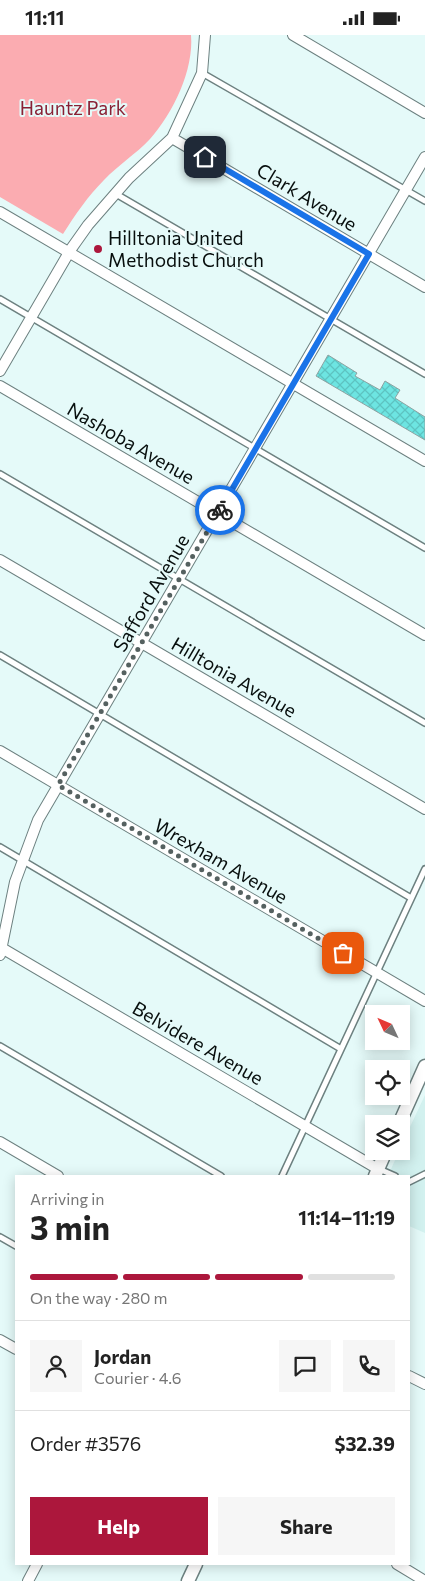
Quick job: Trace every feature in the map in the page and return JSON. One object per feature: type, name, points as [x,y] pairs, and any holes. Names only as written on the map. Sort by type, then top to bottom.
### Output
[{"type":"street","points":[[293,35],[425,113]]},
{"type":"street","points":[[0,371],[68,253],[88,225],[172,138],[202,73],[208,36]]},
{"type":"street","name":"Clark Avenue","points":[[172,138],[425,287]]},
{"type":"street","name":"Safford Avenue","points":[[0,950],[15,882],[38,820],[425,157]]},
{"type":"street","points":[[0,212],[425,461]]},
{"type":"street","name":"Nashoba Avenue","points":[[0,387],[425,635]]},
{"type":"street","name":"Hilltonia Avenue","points":[[0,560],[425,809]]},
{"type":"street","name":"Wrexham Avenue","points":[[0,751],[425,1001]]},
{"type":"street","name":"Belvidere Avenue","points":[[0,950],[305,1126],[377,1173]]},
{"type":"street","points":[[403,1115],[425,1066]]},
{"type":"street","points":[[0,1142],[56,1175]]},
{"type":"street","points":[[377,1173],[382,1160]]},
{"type":"street","points":[[0,1340],[15,1348]]},
{"type":"street","points":[[410,1377],[425,1384]]},
{"type":"street","points":[[28,1581],[37,1565]]},
{"type":"street","points":[[188,1581],[196,1565]]},
{"type":"street","points":[[399,1565],[425,1581]]},
{"type":"lane","points":[[202,73],[425,201]]},
{"type":"lane","points":[[116,194],[425,374]]},
{"type":"lane","points":[[0,299],[425,548]]},
{"type":"lane","points":[[0,474],[425,723]]},
{"type":"lane","points":[[0,655],[411,898]]},
{"type":"lane","points":[[0,847],[341,1049]]},
{"type":"lane","points":[[282,1175],[425,869]]},
{"type":"lane","points":[[0,1046],[219,1175]]},
{"type":"lane","points":[[410,1182],[425,1175]]},
{"type":"lane","points":[[0,1237],[15,1245]]},
{"type":"shaded area","points":[[425,1095],[425,1233],[410,1226],[410,1175],[388,1175],[395,1160],[410,1160],[410,1127]]},
{"type":"green space","name":"Hauntz Park","points":[[0,35],[191,35],[189,62],[185,76],[167,117],[139,150],[98,186],[63,234],[0,197]]},
{"type":"building","points":[[328,355],[357,373],[355,376],[380,390],[385,381],[400,390],[395,398],[425,417],[425,440],[316,376]]},
{"type":"way so far","points":[[220,510],[58,785],[343,953]]},
{"type":"place","name":"Hilltonia United Methodist Church","points":[[98,249]]},
{"type":"route","points":[[205,157],[369,254],[220,510]]}]
